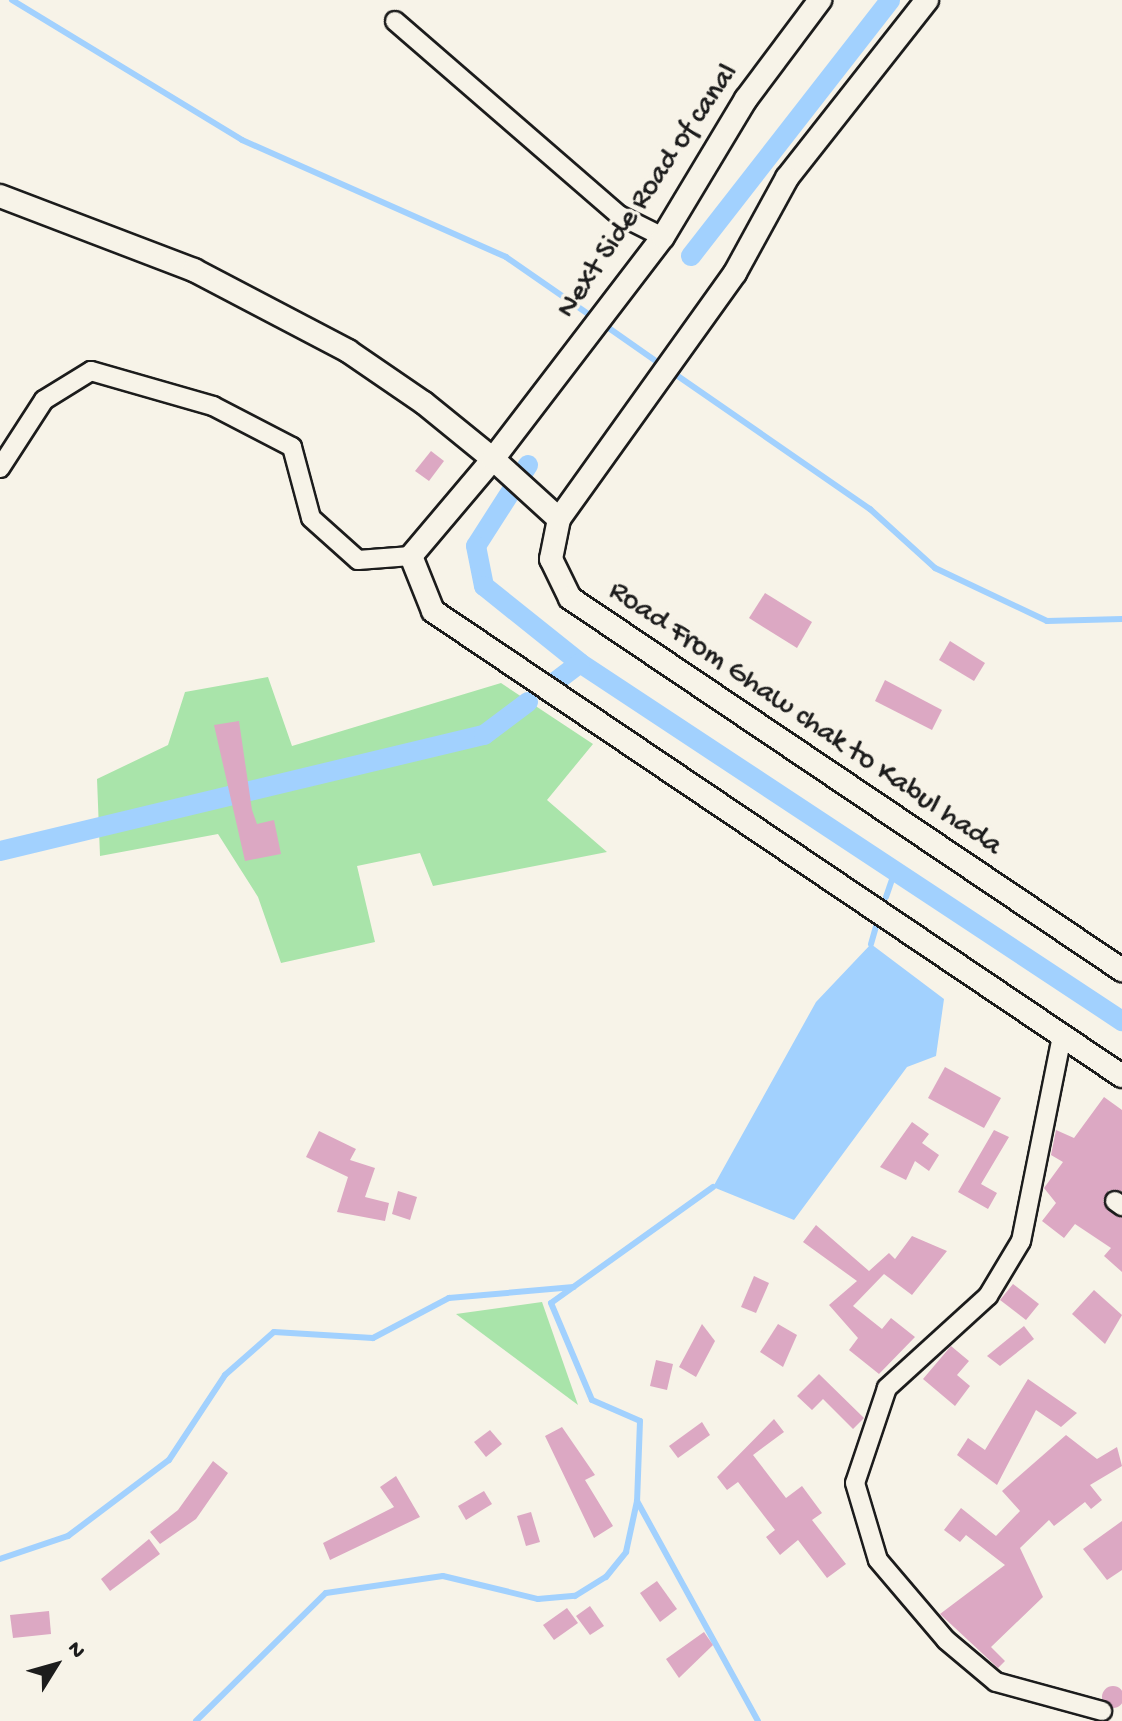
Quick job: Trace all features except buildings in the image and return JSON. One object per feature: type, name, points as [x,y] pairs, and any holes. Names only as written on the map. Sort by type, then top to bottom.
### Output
[{"type":"street","name":"Next Side Road of canal","points":[[411,556],[499,463],[663,237],[746,99],[820,0]]},
{"type":"street","name":"Road From Ghaw chak to Kabul hada","points":[[927,0],[787,178],[735,273],[704,311],[595,474],[552,512],[551,559],[570,598],[1122,970]]},
{"type":"street","points":[[395,21],[619,215],[663,237]]},
{"type":"street","points":[[0,196],[194,270],[348,351],[499,463],[552,512]]},
{"type":"street","points":[[0,468],[44,400],[91,371],[213,406],[292,447],[311,518],[358,560],[411,556],[433,611],[1122,1076]]},
{"type":"street","points":[[1062,1036],[1021,1241],[988,1296],[887,1388],[855,1483],[878,1560],[946,1640],[996,1682],[1102,1711]]},
{"type":"green space","points":[[268,677],[292,746],[501,683],[593,744],[547,800],[607,852],[433,886],[420,853],[357,866],[375,942],[281,963],[258,897],[218,834],[100,856],[97,779],[168,745],[185,692]]},
{"type":"green space","points":[[542,1302],[578,1405],[456,1314]]},
{"type":"water","points":[[871,944],[944,999],[936,1056],[907,1067],[794,1220],[713,1187],[816,1002]]},
{"type":"waterway","points":[[12,0],[242,140],[506,257],[594,318]]},
{"type":"waterway","points":[[691,256],[890,0]]},
{"type":"waterway","points":[[603,324],[663,366]]},
{"type":"waterway","points":[[672,372],[870,509],[935,568],[1047,621],[1122,619]]},
{"type":"waterway","points":[[528,465],[476,546],[484,586],[580,663],[1122,1021]]},
{"type":"waterway","points":[[555,682],[580,663]]},
{"type":"waterway","points":[[0,851],[484,735],[528,702]]},
{"type":"waterway","points":[[886,897],[895,871]]},
{"type":"waterway","points":[[871,944],[876,927]]},
{"type":"waterway","points":[[713,1187],[551,1303],[592,1400],[640,1421],[637,1501],[758,1721]]},
{"type":"waterway","points":[[0,1559],[68,1536],[169,1460],[225,1375],[274,1332],[373,1338],[449,1298],[574,1287]]},
{"type":"waterway","points":[[196,1721],[326,1593],[443,1576],[538,1599],[575,1596],[606,1577],[626,1552],[637,1501]]}]
